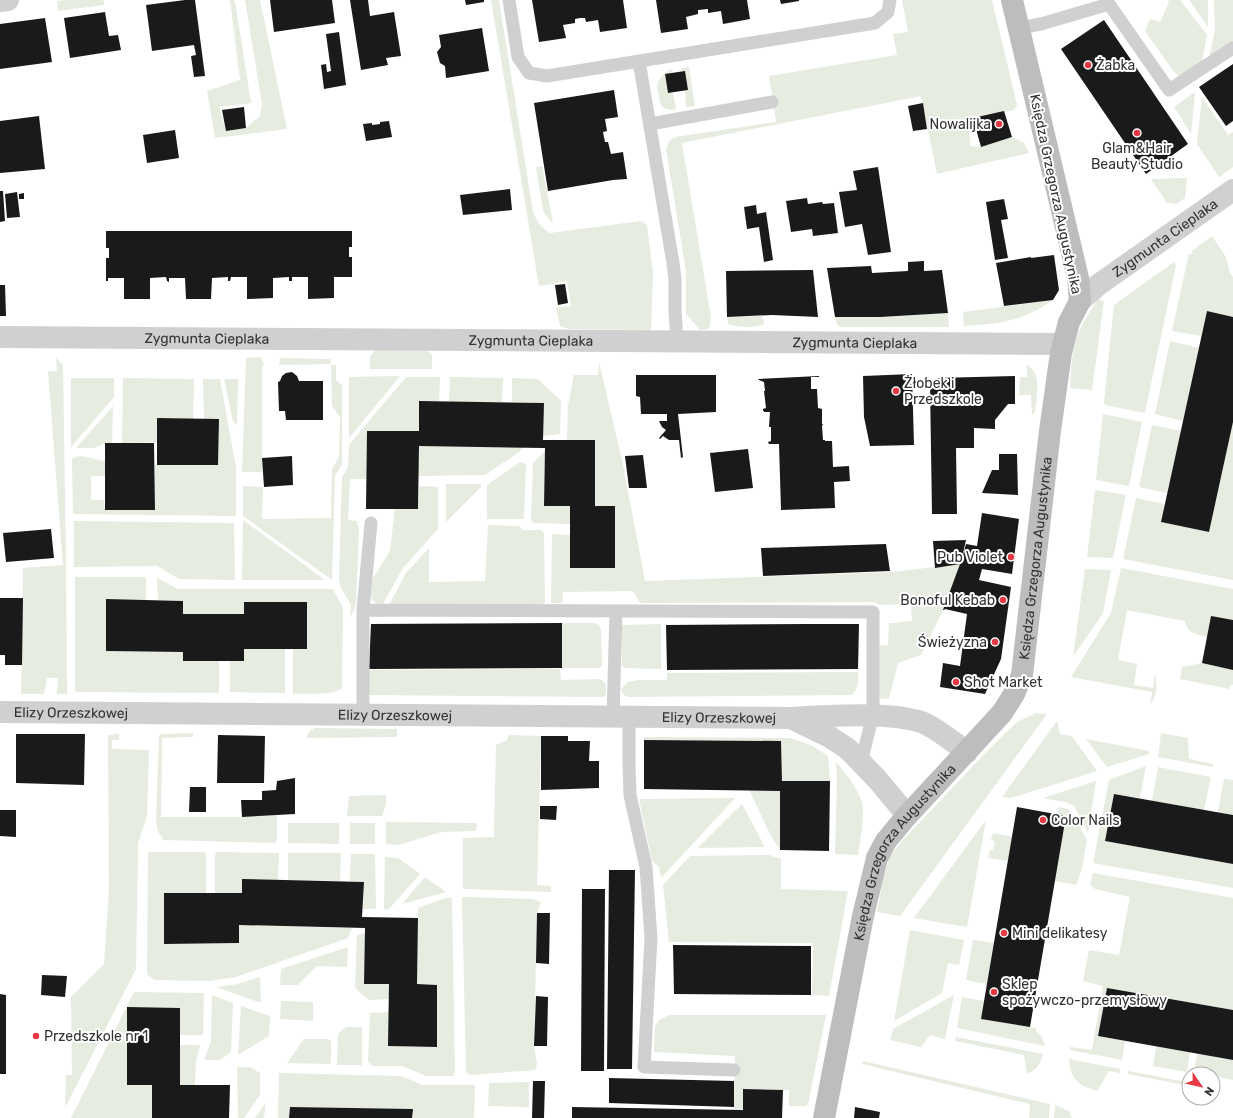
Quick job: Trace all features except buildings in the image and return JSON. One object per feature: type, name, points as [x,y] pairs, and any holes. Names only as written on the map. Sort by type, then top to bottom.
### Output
[{"type":"street","points":[[0,1],[8,0]]},
{"type":"street","name":"Księdza Grzegorza Augustynika","points":[[824,1118],[863,916],[877,858],[886,841],[907,816],[1002,713],[1014,694],[1022,675],[1050,431],[1063,344],[1070,322],[1080,301],[1078,278],[1012,0]]},
{"type":"street","name":"Zygmunta Cieplaka","points":[[1080,301],[1098,285],[1233,190]]},
{"type":"street","name":"Zygmunta Cieplaka","points":[[0,338],[1063,344]]},
{"type":"street","name":"Elizy Orzeszkowej","points":[[0,712],[790,718],[873,715],[905,718],[924,723],[944,735],[967,752]]},
{"type":"street","name":"Elizy Orzeszkowej","points":[[790,718],[830,737],[848,749],[878,779],[907,816]]},
{"type":"lane","points":[[509,0],[518,57],[529,73],[547,76],[876,23],[888,12],[890,0]]},
{"type":"lane","points":[[1019,28],[1037,25],[1109,4],[1170,90],[1233,48]]},
{"type":"lane","points":[[639,61],[673,263],[675,279],[674,310],[677,342]]},
{"type":"lane","points":[[650,124],[772,102]]},
{"type":"lane","points":[[363,715],[363,610],[371,523]]},
{"type":"lane","points":[[363,610],[873,612],[873,715],[861,762]]},
{"type":"lane","points":[[616,611],[621,717],[629,765],[630,795],[646,867],[651,938],[644,1067],[734,1070]]},
{"type":"shaded area","points":[[104,0],[104,5],[58,11],[57,1]]},
{"type":"shaded area","points":[[230,0],[234,0],[236,7],[251,103],[219,107],[226,131],[246,128],[260,116],[262,104],[245,0],[260,0],[287,129],[215,138],[207,91],[240,80]]},
{"type":"shaded area","points":[[491,0],[499,0],[533,212],[542,227],[550,233],[641,221],[647,225],[653,272],[651,330],[568,329],[560,326],[556,308],[571,306],[567,281],[539,286]]},
{"type":"shaded area","points":[[902,0],[992,0],[1017,105],[1014,110],[969,119],[970,146],[981,147],[1012,137],[1024,143],[1029,153],[937,174],[921,96],[682,143],[711,317],[709,329],[700,330],[686,314],[686,271],[666,149],[668,143],[672,139],[679,136],[776,122],[769,76],[897,55],[893,34],[908,32]]},
{"type":"shaded area","points":[[1168,0],[1180,0],[1207,35],[1201,67],[1181,77],[1174,72],[1145,31],[1150,19],[1160,22],[1169,2]]},
{"type":"shaded area","points":[[1189,0],[1208,0],[1208,27]]},
{"type":"shaded area","points":[[1214,0],[1233,0],[1233,45],[1208,63],[1215,30]]},
{"type":"shaded area","points":[[689,67],[695,106],[686,107],[685,91],[687,90],[685,71],[682,72],[681,68]]},
{"type":"shaded area","points":[[672,69],[672,73],[665,75],[668,93],[673,93],[676,109],[668,110],[663,108],[660,103],[657,86],[662,76]]},
{"type":"shaded area","points":[[1195,92],[1191,134],[1174,107]]},
{"type":"shaded area","points":[[1202,97],[1228,135],[1233,132],[1233,167],[1219,177],[1197,144]]},
{"type":"shaded area","points":[[542,166],[553,223],[543,211],[536,167]]},
{"type":"shaded area","points":[[1187,178],[1185,198],[1176,204],[1167,203],[1151,179]]},
{"type":"shaded area","points":[[1212,236],[1226,257],[1230,273],[1233,277],[1233,317],[1207,311],[1201,336],[1172,331],[1189,253],[1190,255],[1193,253],[1192,251]]},
{"type":"shaded area","points":[[1174,262],[1176,265],[1145,413],[1105,405],[1104,402],[1114,305]]},
{"type":"shaded area","points":[[1098,299],[1104,301],[1092,390],[1070,388],[1074,347],[1080,330]]},
{"type":"shaded area","points":[[1053,300],[1032,313],[1011,320],[964,326],[963,312]]},
{"type":"shaded area","points":[[948,313],[949,327],[840,327],[837,324],[835,317],[880,317]]},
{"type":"shaded area","points":[[762,316],[764,324],[751,327],[741,327],[728,324],[727,317]]},
{"type":"shaded area","points":[[1170,341],[1199,348],[1183,421],[1155,414]]},
{"type":"shaded area","points":[[376,350],[428,351],[432,355],[432,369],[370,369],[370,356]]},
{"type":"shaded area","points":[[261,357],[264,365],[262,366],[262,472],[242,472],[246,358]]},
{"type":"shaded area","points":[[56,358],[63,365],[67,694],[57,694],[58,678],[47,678],[44,694],[21,694],[23,568],[63,565],[48,371],[57,371]]},
{"type":"shaded area","points":[[280,358],[330,359],[331,364],[279,365]]},
{"type":"shaded area","points":[[599,362],[622,460],[645,581],[892,572],[960,564],[943,610],[921,655],[898,663],[889,699],[879,698],[878,646],[888,645],[889,623],[912,621],[911,604],[879,605],[874,602],[642,603],[639,602],[632,591],[563,592],[562,603],[551,603],[552,534],[570,535],[570,568],[615,568],[615,507],[595,506],[595,440],[567,440],[568,405],[574,375],[598,375]]},
{"type":"shaded area","points":[[331,365],[336,365],[336,380],[342,385],[342,464],[335,476],[332,580],[243,516],[243,486],[263,487],[262,519],[331,518],[332,469],[339,457],[340,417],[332,406]]},
{"type":"shaded area","points":[[1027,365],[1032,369],[1037,380],[1035,412],[1032,415],[1031,395],[1019,395],[1020,377],[1027,377]]},
{"type":"shaded area","points":[[400,376],[349,438],[349,377]]},
{"type":"shaded area","points":[[406,377],[440,377],[439,401],[419,431],[367,431],[367,479],[350,479],[348,520],[357,521],[359,532],[356,602],[350,617],[351,605],[341,588],[339,580],[342,477],[348,467],[349,445]]},
{"type":"shaded area","points":[[450,377],[503,378],[502,402],[449,402]]},
{"type":"shaded area","points":[[71,378],[114,378],[114,397],[71,447]]},
{"type":"shaded area","points":[[123,378],[194,379],[193,419],[157,418],[157,442],[122,443]]},
{"type":"shaded area","points":[[512,378],[538,379],[561,401],[560,434],[543,436],[543,403],[512,402]]},
{"type":"shaded area","points":[[203,379],[220,379],[236,467],[236,516],[73,514],[72,459],[76,457],[80,456],[105,461],[105,476],[91,476],[91,500],[104,500],[105,510],[155,510],[155,465],[218,465],[219,419],[204,419]]},
{"type":"shaded area","points":[[224,379],[238,379],[237,425],[233,421]]},
{"type":"shaded area","points":[[113,406],[112,443],[105,443],[94,448],[76,448]]},
{"type":"shaded area","points":[[1103,414],[1142,422],[1129,486],[1096,480]]},
{"type":"shaded area","points":[[1233,422],[1233,580],[1123,559],[1136,498],[1165,504],[1161,522],[1209,532]]},
{"type":"shaded area","points":[[1152,425],[1181,431],[1167,493],[1139,487]]},
{"type":"shaded area","points":[[419,446],[524,447],[515,455],[485,475],[418,476]]},
{"type":"shaded area","points":[[545,451],[544,506],[570,506],[570,524],[533,523],[531,520],[533,463]]},
{"type":"shaded area","points":[[520,462],[526,464],[524,519],[487,519],[487,486]]},
{"type":"shaded area","points":[[446,484],[481,484],[481,487],[446,522]]},
{"type":"shaded area","points":[[419,486],[438,487],[438,529],[403,568],[383,604],[377,604],[372,600],[372,580],[390,551],[395,509],[418,509]]},
{"type":"shaded area","points":[[1095,490],[1126,495],[1113,558],[1087,557]]},
{"type":"shaded area","points":[[243,520],[325,580],[242,580]]},
{"type":"shaded area","points":[[74,521],[234,523],[235,580],[179,579],[157,566],[74,567]]},
{"type":"shaded area","points":[[488,525],[519,526],[523,530],[541,530],[544,533],[545,602],[543,604],[389,605],[406,573],[429,548],[429,582],[485,581]]},
{"type":"shaded area","points":[[1121,568],[1233,589],[1233,620],[1207,637],[1190,631],[1187,628],[1185,621],[1127,610],[1118,660],[1137,664],[1134,685],[1153,688],[1155,673],[1156,693],[1150,704],[1152,692],[1071,677],[1111,613]]},
{"type":"shaded area","points":[[1085,569],[1111,570],[1103,613],[1073,657]]},
{"type":"shaded area","points":[[75,577],[146,577],[146,600],[106,600],[106,651],[183,652],[183,661],[219,661],[219,693],[75,692]]},
{"type":"shaded area","points":[[157,578],[178,589],[333,589],[343,608],[342,688],[338,691],[326,693],[293,694],[293,649],[307,648],[307,602],[244,602],[244,614],[183,614],[183,601],[158,600]]},
{"type":"shaded area","points":[[562,623],[596,623],[599,625],[601,629],[602,666],[599,668],[562,668]]},
{"type":"shaded area","points":[[661,624],[661,669],[624,668],[622,665],[622,625]]},
{"type":"shaded area","points":[[244,649],[285,649],[285,693],[230,692],[230,661],[244,661]]},
{"type":"shaded area","points":[[1202,663],[1233,670],[1233,685],[1230,685],[1230,689],[1180,679],[1182,667]]},
{"type":"shaded area","points":[[560,669],[561,680],[602,680],[606,685],[606,694],[604,697],[370,695],[366,686],[367,675],[370,670]]},
{"type":"shaded area","points":[[858,672],[858,684],[852,695],[627,697],[623,694],[621,689],[628,682],[638,680],[667,680],[667,673]]},
{"type":"shaded area","points":[[1036,713],[1047,714],[900,916],[877,912],[889,858],[902,841],[993,745],[1017,722]]},
{"type":"shaded area","points":[[1057,721],[1060,734],[1072,736],[1097,771],[1011,798],[1002,797]]},
{"type":"shaded area","points":[[314,728],[397,729],[397,737],[307,738],[308,733]]},
{"type":"shaded area","points":[[193,733],[193,737],[162,738],[161,817],[242,817],[277,815],[277,839],[275,843],[164,840],[158,832],[156,820],[159,737],[161,734]]},
{"type":"shaded area","points":[[1161,733],[1188,738],[1189,759],[1213,764],[1213,767],[1158,757]]},
{"type":"shaded area","points":[[119,734],[119,740],[112,740],[112,749],[149,750],[147,816],[138,843],[136,969],[65,1108],[66,1075],[72,1075],[71,997],[104,964],[109,889],[108,735]]},
{"type":"shaded area","points":[[509,735],[541,736],[537,885],[551,886],[551,892],[463,889],[463,838],[494,837],[496,745],[507,740]]},
{"type":"shaded area","points":[[644,737],[790,738],[811,745],[828,756],[830,781],[782,781],[781,741],[644,740]]},
{"type":"shaded area","points":[[1086,739],[1149,751],[1149,754],[1107,767]]},
{"type":"shaded area","points":[[836,762],[854,786],[862,802],[863,821],[858,855],[835,854]]},
{"type":"shaded area","points":[[1146,766],[1140,798],[1114,794],[1105,841],[1233,864],[1233,888],[1093,863],[1109,780]]},
{"type":"shaded area","points":[[1158,767],[1211,777],[1204,810],[1152,801]]},
{"type":"shaded area","points":[[1224,779],[1233,780],[1233,815],[1218,812]]},
{"type":"shaded area","points":[[1096,781],[1088,833],[1074,806],[1066,802],[1043,798]]},
{"type":"shaded area","points":[[749,790],[780,791],[780,850],[771,836]]},
{"type":"shaded area","points":[[386,795],[386,804],[382,816],[347,816],[349,796]]},
{"type":"shaded area","points":[[735,798],[661,878],[659,867],[652,861],[639,799]]},
{"type":"shaded area","points":[[742,804],[765,847],[698,848]]},
{"type":"shaded area","points":[[1058,807],[1068,809],[1072,813],[1087,840],[1082,869],[1076,885],[1054,881],[1066,816],[1057,815]]},
{"type":"shaded area","points":[[986,820],[967,927],[914,918]]},
{"type":"shaded area","points":[[386,822],[477,823],[476,831],[441,832],[399,845],[386,844]]},
{"type":"shaded area","points":[[288,823],[339,823],[339,844],[288,843]]},
{"type":"shaded area","points":[[350,823],[375,823],[375,844],[350,844]]},
{"type":"shaded area","points":[[993,833],[1013,837],[1008,861],[988,858],[990,850],[993,850],[995,841],[991,840]]},
{"type":"shaded area","points":[[149,852],[206,853],[206,893],[164,894],[164,944],[239,943],[239,925],[352,928],[348,938],[236,977],[209,981],[155,980],[147,974]]},
{"type":"shaded area","points":[[217,852],[279,853],[278,880],[242,879],[242,893],[215,893],[215,855]]},
{"type":"shaded area","points":[[289,853],[341,854],[340,881],[288,880]]},
{"type":"shaded area","points":[[351,854],[375,854],[376,909],[363,909],[364,882],[350,881]]},
{"type":"shaded area","points":[[769,855],[781,859],[781,889],[848,891],[829,996],[812,995],[813,943],[669,942],[663,885],[690,856]]},
{"type":"shaded area","points":[[385,857],[398,858],[420,874],[389,909],[384,910]]},
{"type":"shaded area","points":[[1093,873],[1233,898],[1233,1010],[1107,988],[1098,1036],[1125,1041],[1122,1060],[1070,1050],[1070,1047],[1092,1050],[1103,986],[1083,981],[1089,950],[1119,955],[1130,897],[1095,889],[1090,884]]},
{"type":"shaded area","points":[[425,877],[446,892],[402,904]]},
{"type":"shaded area","points":[[462,897],[533,899],[541,902],[537,913],[534,1046],[537,1064],[535,1070],[470,1075],[466,1072]]},
{"type":"shaded area","points":[[446,898],[452,898],[455,1072],[453,1076],[426,1076],[402,1066],[373,1066],[368,1062],[370,1013],[389,1012],[389,1046],[437,1047],[437,985],[417,984],[418,908]]},
{"type":"shaded area","points":[[910,930],[964,940],[959,965],[948,963],[942,993],[894,1021]]},
{"type":"shaded area","points":[[365,933],[364,984],[389,984],[389,999],[369,1000],[355,988],[357,935]]},
{"type":"shaded area","points":[[973,940],[994,943],[987,984],[966,980]]},
{"type":"shaded area","points":[[348,947],[347,967],[317,966],[298,985],[280,985],[281,969]]},
{"type":"shaded area","points":[[260,977],[261,1003],[216,987],[238,984]]},
{"type":"shaded area","points":[[134,992],[204,993],[203,1035],[180,1035],[180,1008],[127,1008],[127,1085],[152,1085],[152,1118],[71,1118]]},
{"type":"shaded area","points":[[212,995],[233,1003],[231,1052],[220,1060],[204,1060],[211,1041]]},
{"type":"shaded area","points":[[954,995],[945,1039],[930,1035],[921,1047],[890,1040],[893,1029]]},
{"type":"shaded area","points":[[962,997],[984,1001],[981,1019],[1036,1028],[1036,1031],[1042,1037],[1045,1046],[957,1028]]},
{"type":"shaded area","points":[[281,1001],[313,1002],[313,1021],[280,1019]]},
{"type":"shaded area","points":[[241,1006],[270,1016],[269,1036],[238,1055]]},
{"type":"shaded area","points":[[669,1015],[826,1015],[808,1104],[806,1106],[789,1106],[789,1090],[743,1089],[743,1109],[734,1109],[735,1056],[654,1052],[655,1026],[659,1020]]},
{"type":"shaded area","points":[[346,1027],[362,1027],[362,1065],[337,1065],[338,1034]]},
{"type":"shaded area","points":[[956,1037],[1043,1054],[1038,1066],[1027,1074],[1024,1055],[955,1041]]},
{"type":"shaded area","points":[[304,1039],[328,1039],[331,1041],[331,1063],[287,1063]]},
{"type":"shaded area","points":[[180,1045],[200,1045],[196,1061],[195,1085],[180,1085]]},
{"type":"shaded area","points":[[1156,1046],[1190,1052],[1188,1066],[1181,1066],[1181,1071],[1153,1066]]},
{"type":"shaded area","points":[[1197,1053],[1233,1060],[1233,1080],[1221,1078],[1221,1066],[1195,1066]]},
{"type":"shaded area","points":[[1069,1059],[1120,1069],[1120,1073],[1109,1071],[1097,1091],[1085,1087],[1077,1081],[1071,1072]]},
{"type":"shaded area","points":[[863,1061],[1050,1104],[1049,1118],[1029,1118],[1030,1104],[862,1064]]},
{"type":"shaded area","points":[[237,1067],[250,1067],[260,1073],[260,1095],[244,1118],[238,1118]]},
{"type":"shaded area","points":[[1128,1071],[1181,1081],[1181,1084],[1128,1074]]},
{"type":"shaded area","points":[[279,1073],[401,1076],[423,1085],[475,1085],[474,1118],[412,1118],[412,1109],[290,1107],[289,1118],[278,1118]]},
{"type":"shaded area","points":[[529,1082],[529,1107],[488,1106],[489,1083]]},
{"type":"shaded area","points":[[266,1102],[264,1118],[255,1118]]},
{"type":"shaded area","points":[[1055,1105],[1069,1111],[1072,1118],[1054,1118]]},
{"type":"place","name":"Żabka","points":[[1088,65]]},
{"type":"place","name":"Nowalijka","points":[[999,124]]},
{"type":"place","name":"Glam&Hair Beauty Studio","points":[[1137,133]]},
{"type":"place","name":"Żłobek i Przedszkole","points":[[896,391]]},
{"type":"place","name":"Pub Violet","points":[[1011,557]]},
{"type":"place","name":"Bonoful Kebab","points":[[1003,600]]},
{"type":"place","name":"Świeżyzna","points":[[995,642]]},
{"type":"place","name":"Shot Market","points":[[956,682]]},
{"type":"place","name":"Color Nails","points":[[1043,820]]},
{"type":"place","name":"Mini delikatesy","points":[[1004,933]]},
{"type":"place","name":"Sklep spożywczo-przemysłowy","points":[[994,992]]},
{"type":"place","name":"Przedszkole nr 1","points":[[36,1036]]}]
